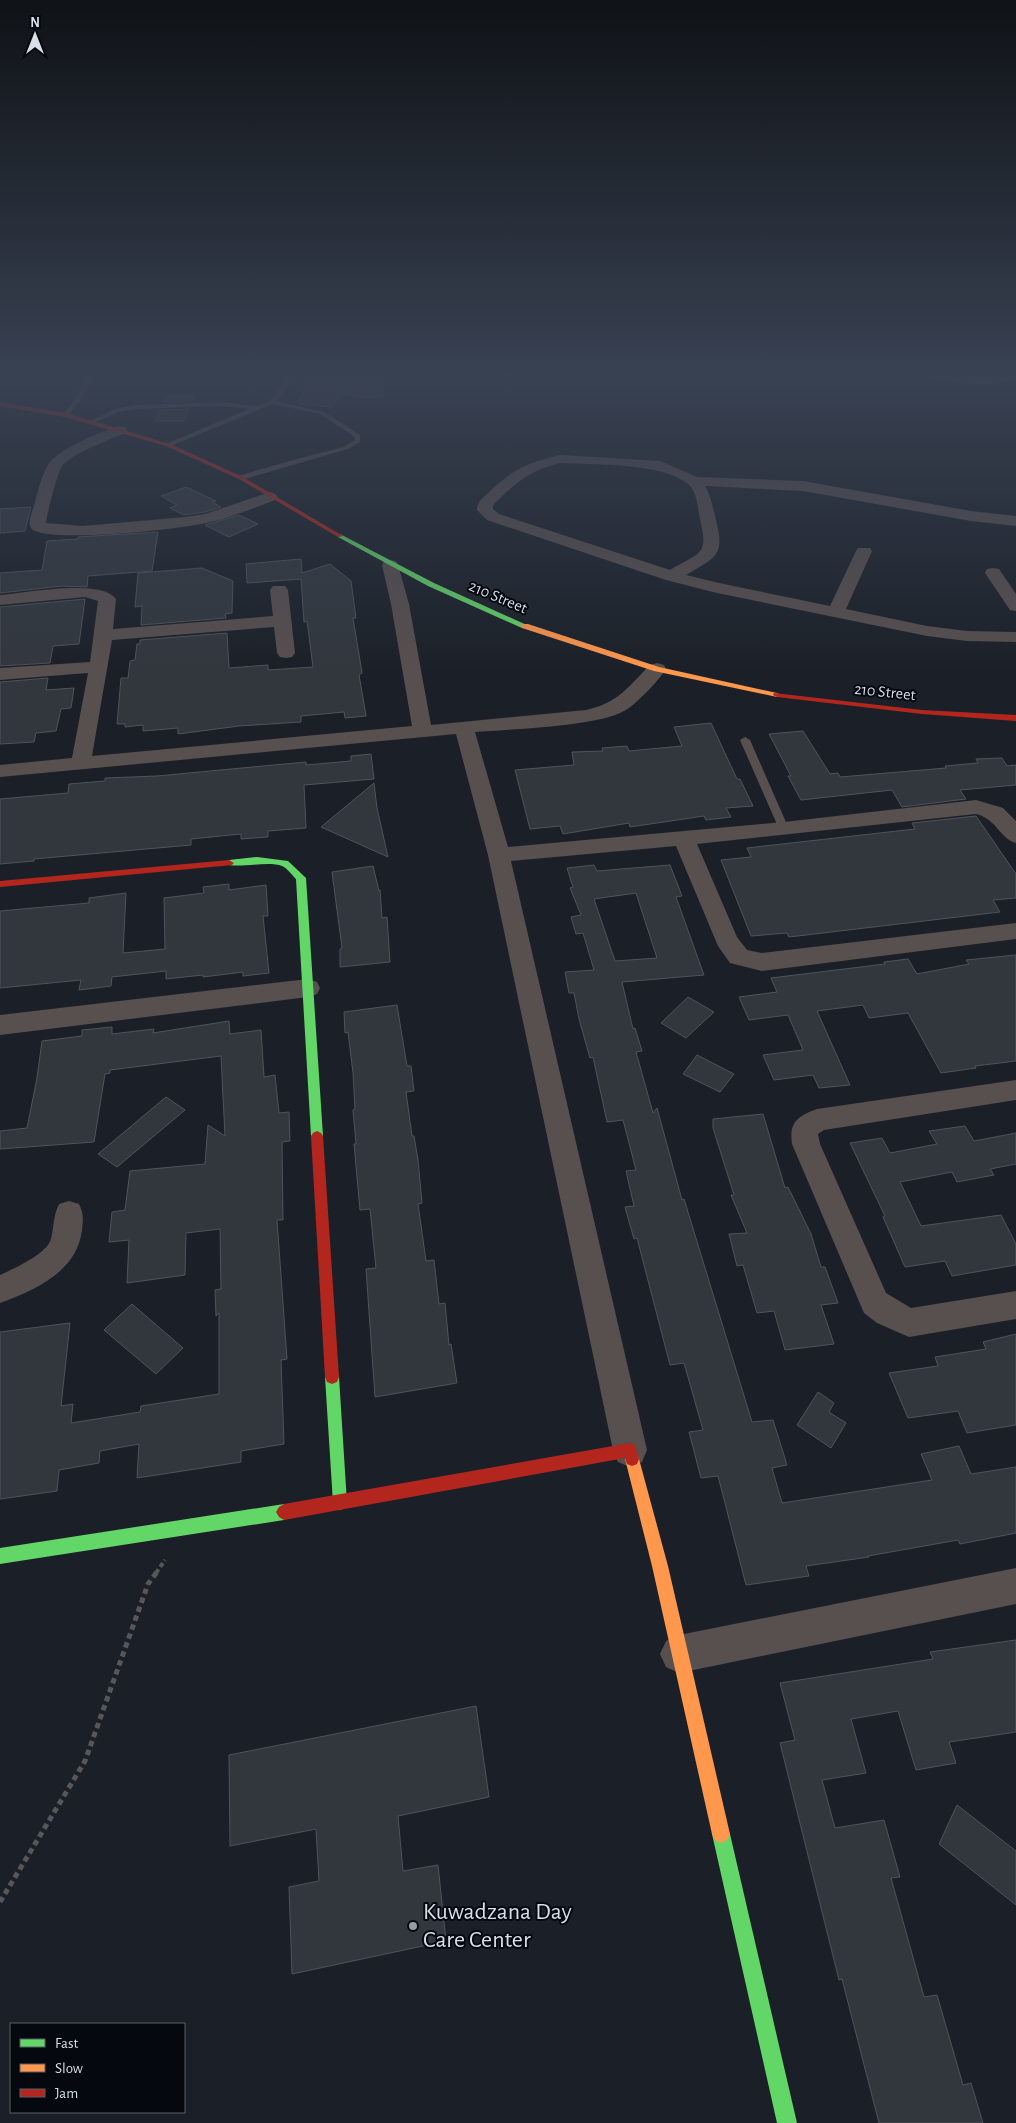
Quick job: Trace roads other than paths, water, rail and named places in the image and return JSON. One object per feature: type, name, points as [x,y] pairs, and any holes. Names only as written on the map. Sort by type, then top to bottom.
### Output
[{"type":"street","points":[[53,473],[39,514],[38,526],[48,529],[83,531],[185,522],[208,518],[270,497]]},
{"type":"street","name":"210 Street","points":[[230,473],[390,565],[505,619],[657,669],[787,697],[922,712],[1016,718]]},
{"type":"street","points":[[521,473],[515,476],[485,504],[485,510],[493,518],[672,576],[717,588],[927,631],[967,636],[1016,637]]},
{"type":"street","points":[[677,473],[694,481],[802,486],[971,516],[1016,521]]},
{"type":"street","points":[[672,576],[702,558],[712,548],[713,539],[702,494],[694,481]]},
{"type":"street","points":[[836,612],[864,551]]},
{"type":"street","points":[[390,565],[400,604],[423,732]]},
{"type":"street","points":[[993,573],[1016,606]]},
{"type":"street","points":[[279,590],[286,653]]},
{"type":"street","points":[[0,600],[85,592],[100,594],[107,599],[99,667],[81,763]]},
{"type":"street","points":[[104,635],[282,621]]},
{"type":"street","points":[[0,674],[99,667]]},
{"type":"street","points":[[0,770],[464,729],[586,716],[607,711],[622,704],[657,669]]},
{"type":"street","points":[[464,729],[499,855],[630,1450],[787,2123]]},
{"type":"street","points":[[499,855],[976,808],[991,810],[1003,817],[1016,836]]},
{"type":"street","points":[[684,838],[726,940],[738,957],[762,962],[1016,931]]},
{"type":"street","points":[[0,884],[257,860],[285,863],[301,878],[340,1503]]},
{"type":"street","points":[[0,1024],[308,988]]},
{"type":"street","points":[[1016,1090],[817,1120],[804,1130],[806,1144],[875,1303],[888,1314],[909,1323],[1016,1306]]},
{"type":"street","points":[[0,1289],[32,1275],[63,1246],[69,1213]]},
{"type":"street","points":[[0,1556],[340,1503],[630,1450]]},
{"type":"street","points":[[679,1654],[1016,1586]]},
{"type":"lane","points":[[241,478],[257,473]]},
{"type":"lane","points":[[745,740],[784,828]]},
{"type":"place","name":"Kuwadzana Day Care Center","points":[[413,1926]]}]
